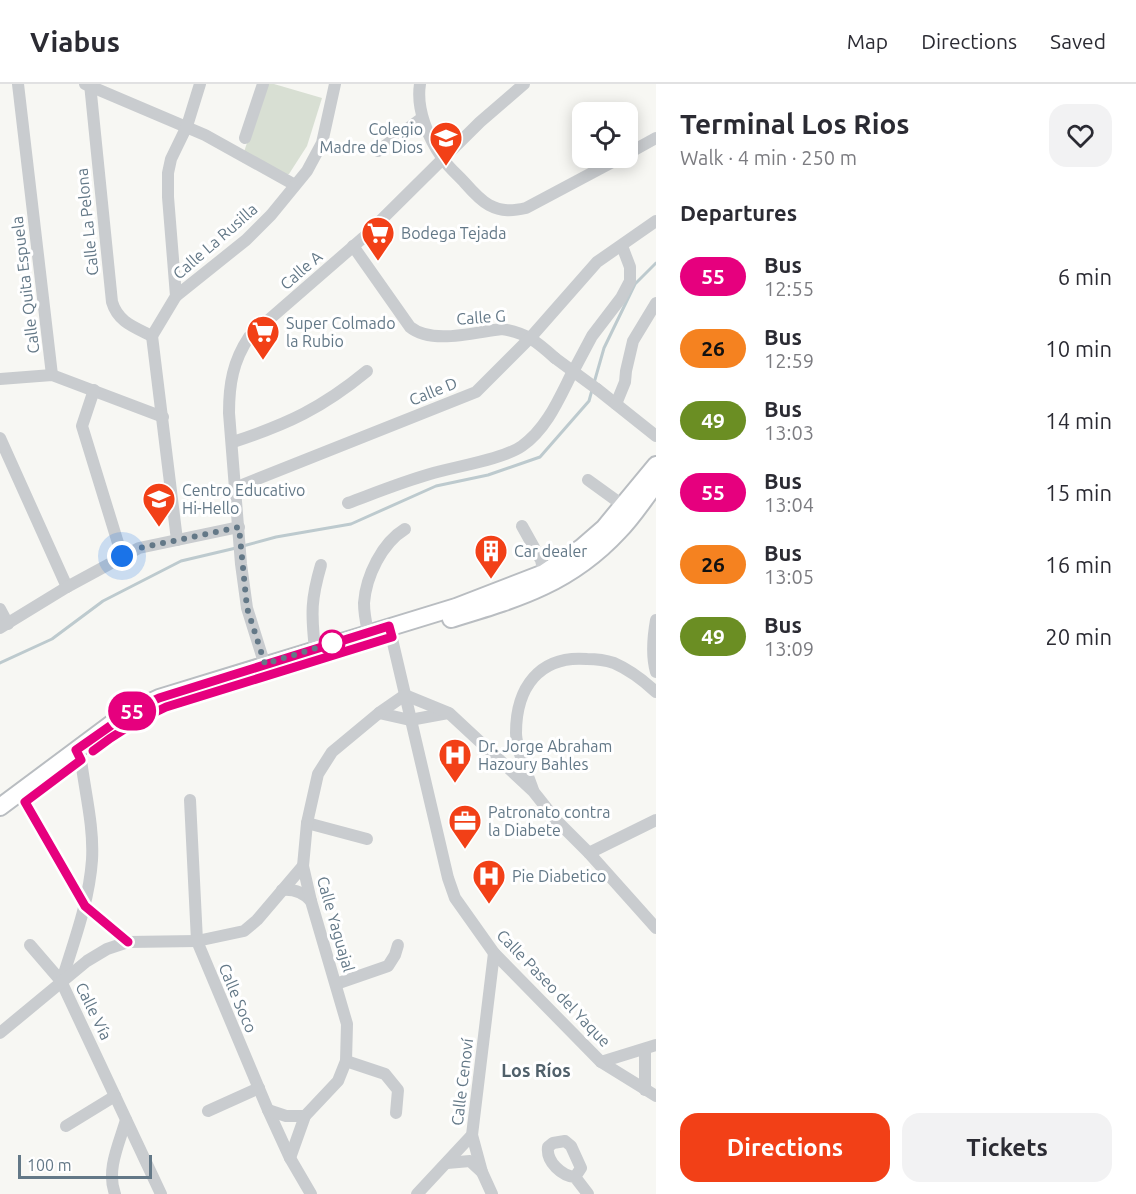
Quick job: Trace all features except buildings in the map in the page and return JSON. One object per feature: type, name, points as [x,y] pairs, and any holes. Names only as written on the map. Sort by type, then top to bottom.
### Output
[{"type":"main road","points":[[0,819],[22,797],[78,755],[142,717],[267,670],[390,632],[544,573],[581,548],[604,528],[656,465]]},
{"type":"main road","points":[[267,670],[315,649],[368,632],[390,632],[495,607],[560,580],[581,566],[621,530],[656,484]]},
{"type":"main road","points":[[0,807],[22,797]]},
{"type":"street","name":"Calle Quita Espuela","points":[[18,84],[52,375]]},
{"type":"street","points":[[177,540],[152,336],[176,296],[168,173],[175,147],[187,126],[200,84]]},
{"type":"street","points":[[245,138],[263,84]]},
{"type":"street","name":"Calle La Rusilla","points":[[176,296],[246,240],[271,215],[307,171],[322,143],[335,84]]},
{"type":"street","points":[[420,84],[419,104],[422,118],[443,159],[488,205],[512,211],[526,208],[601,168]]},
{"type":"street","name":"Calle A","points":[[267,670],[247,608],[241,564],[230,391],[238,354],[249,337],[353,246],[525,84]]},
{"type":"street","points":[[88,85],[187,126],[295,185]]},
{"type":"street","name":"Calle La Pelona","points":[[88,85],[112,302],[116,314],[125,322],[152,336]]},
{"type":"street","points":[[378,151],[422,118]]},
{"type":"street","points":[[638,148],[656,138]]},
{"type":"street","name":"Calle D","points":[[237,487],[476,392],[531,337],[597,262],[656,221]]},
{"type":"street","name":"Calle G","points":[[353,246],[410,327],[416,332],[440,337],[502,329],[531,337],[656,436]]},
{"type":"street","points":[[348,503],[429,474],[503,454],[520,447],[538,431],[556,406],[592,336],[621,298],[630,281],[630,267],[622,246]]},
{"type":"street","points":[[616,404],[625,382],[633,341],[656,303]]},
{"type":"street","points":[[232,442],[273,429],[300,417],[339,394],[368,371]]},
{"type":"street","points":[[0,379],[52,375],[163,417]]},
{"type":"street","points":[[94,390],[82,426],[122,556]]},
{"type":"street","points":[[0,438],[67,587]]},
{"type":"street","points":[[588,480],[624,506]]},
{"type":"street","points":[[522,526],[541,560],[544,573]]},
{"type":"street","points":[[368,632],[364,602],[370,578],[381,554],[394,536],[405,529]]},
{"type":"street","points":[[0,609],[4,626],[67,587],[140,548],[177,540],[239,533]]},
{"type":"street","points":[[315,649],[311,619],[312,595],[321,564]]},
{"type":"street","points":[[638,676],[655,667],[653,635],[656,620]]},
{"type":"street","name":"Calle Paseo del Yaque","points":[[390,632],[448,878],[455,898],[494,953],[601,1062],[650,1093]]},
{"type":"street","points":[[533,792],[516,736],[520,702],[531,679],[554,662],[572,658],[603,660],[638,676],[656,692]]},
{"type":"street","points":[[405,695],[449,713],[533,792],[656,928]]},
{"type":"street","name":"Calle Yaguajal","points":[[305,1116],[338,1081],[346,1061],[347,1024],[303,866],[307,823],[318,774],[332,752],[378,713],[405,695]]},
{"type":"street","points":[[378,713],[410,720],[449,713]]},
{"type":"street","name":"Calle Vía","points":[[78,755],[92,843],[92,860],[85,906],[61,981],[162,1194]]},
{"type":"street","points":[[22,797],[85,906],[128,942]]},
{"type":"street","name":"Calle Soco","points":[[190,800],[197,941],[268,1110],[290,1158],[311,1194]]},
{"type":"street","points":[[590,853],[656,820]]},
{"type":"street","points":[[307,823],[367,839]]},
{"type":"street","points":[[0,1033],[61,981],[107,949],[128,942],[197,941],[244,931],[257,920],[303,866]]},
{"type":"street","points":[[282,890],[295,890],[307,896],[311,901]]},
{"type":"street","points":[[30,945],[61,981]]},
{"type":"street","points":[[336,984],[388,966],[398,945]]},
{"type":"street","name":"Calle Cenoví","points":[[417,1194],[472,1135],[494,953]]},
{"type":"street","points":[[601,1062],[651,1047],[650,1093]]},
{"type":"street","points":[[346,1061],[386,1074],[398,1090],[396,1113]]},
{"type":"street","points":[[208,1111],[259,1088]]},
{"type":"street","points":[[66,1126],[115,1095]]},
{"type":"street","points":[[268,1110],[286,1116],[305,1116],[290,1158]]},
{"type":"street","points":[[115,1194],[111,1171],[126,1120]]},
{"type":"street","points":[[472,1135],[482,1172],[492,1194]]},
{"type":"street","points":[[447,1163],[470,1161],[482,1172]]},
{"type":"street","points":[[575,1177],[588,1194]]},
{"type":"shaded area","points":[[266,84],[274,84],[322,98],[307,146],[289,174],[283,175],[244,152]]},
{"type":"waterway","points":[[594,383],[604,348],[635,284],[656,263]]},
{"type":"waterway","points":[[243,546],[276,537],[351,524],[436,486],[488,475],[540,457],[589,401],[592,390]]},
{"type":"waterway","points":[[0,663],[52,639],[103,601],[181,561],[236,548]]},
{"type":"bus line","name":"55","points":[[93,751],[142,717],[189,699],[392,637],[389,626],[184,689],[133,710],[76,750],[81,760],[25,802],[85,906],[128,942]]},
{"type":"place","name":"Colegio Madre de Dios","points":[[446,167]]},
{"type":"place","name":"Bodega Tejada","points":[[378,262]]},
{"type":"place","name":"Super Colmado la Rubio","points":[[263,361]]},
{"type":"place","name":"Centro Educativo Hi-Hello","points":[[159,528]]},
{"type":"place","name":"Car dealer","points":[[491,580]]},
{"type":"place","name":"Dr. Jorge Abraham Hazoury Bahles","points":[[455,784]]},
{"type":"place","name":"Patronato contra la Diabete","points":[[465,850]]},
{"type":"place","name":"Pie Diabetico","points":[[489,905]]},
{"type":"district","name":"Los Ríos","points":[[536,1070]]},
{"type":"route","points":[[122,556],[140,548],[239,527],[247,608],[265,664],[332,643]]}]
